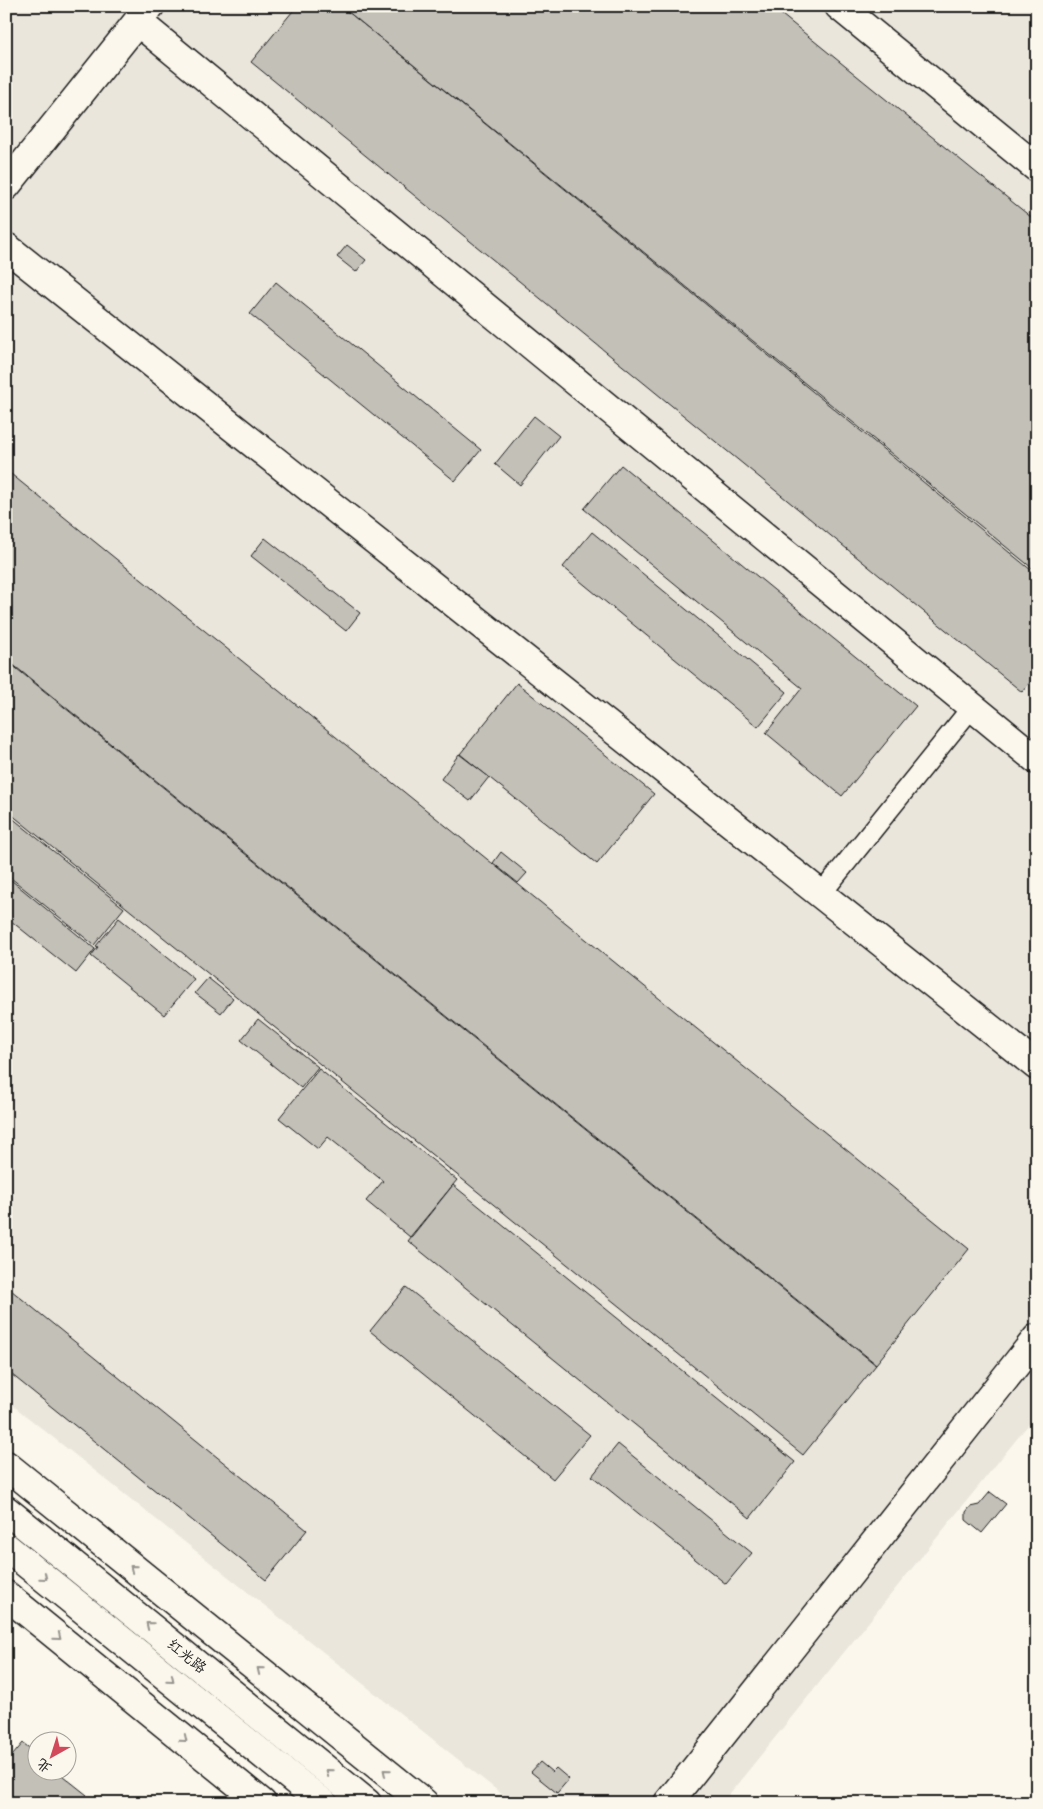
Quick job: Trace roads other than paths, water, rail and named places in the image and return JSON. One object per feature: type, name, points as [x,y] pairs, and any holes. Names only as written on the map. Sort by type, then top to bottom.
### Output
[{"type":"street","points":[[839,6],[1037,168]]},
{"type":"street","points":[[6,186],[144,14],[1037,760]]},
{"type":"street","points":[[6,247],[1037,1066]]},
{"type":"street","points":[[668,1803],[1037,1338]]},
{"type":"street","points":[[6,1465],[424,1803]]},
{"type":"street","name":"红光路","points":[[6,1510],[367,1803]]},
{"type":"street","name":"红光路","points":[[6,1547],[323,1803]]},
{"type":"street","points":[[6,1595],[262,1803]]},
{"type":"lane","points":[[820,894],[972,707]]}]
